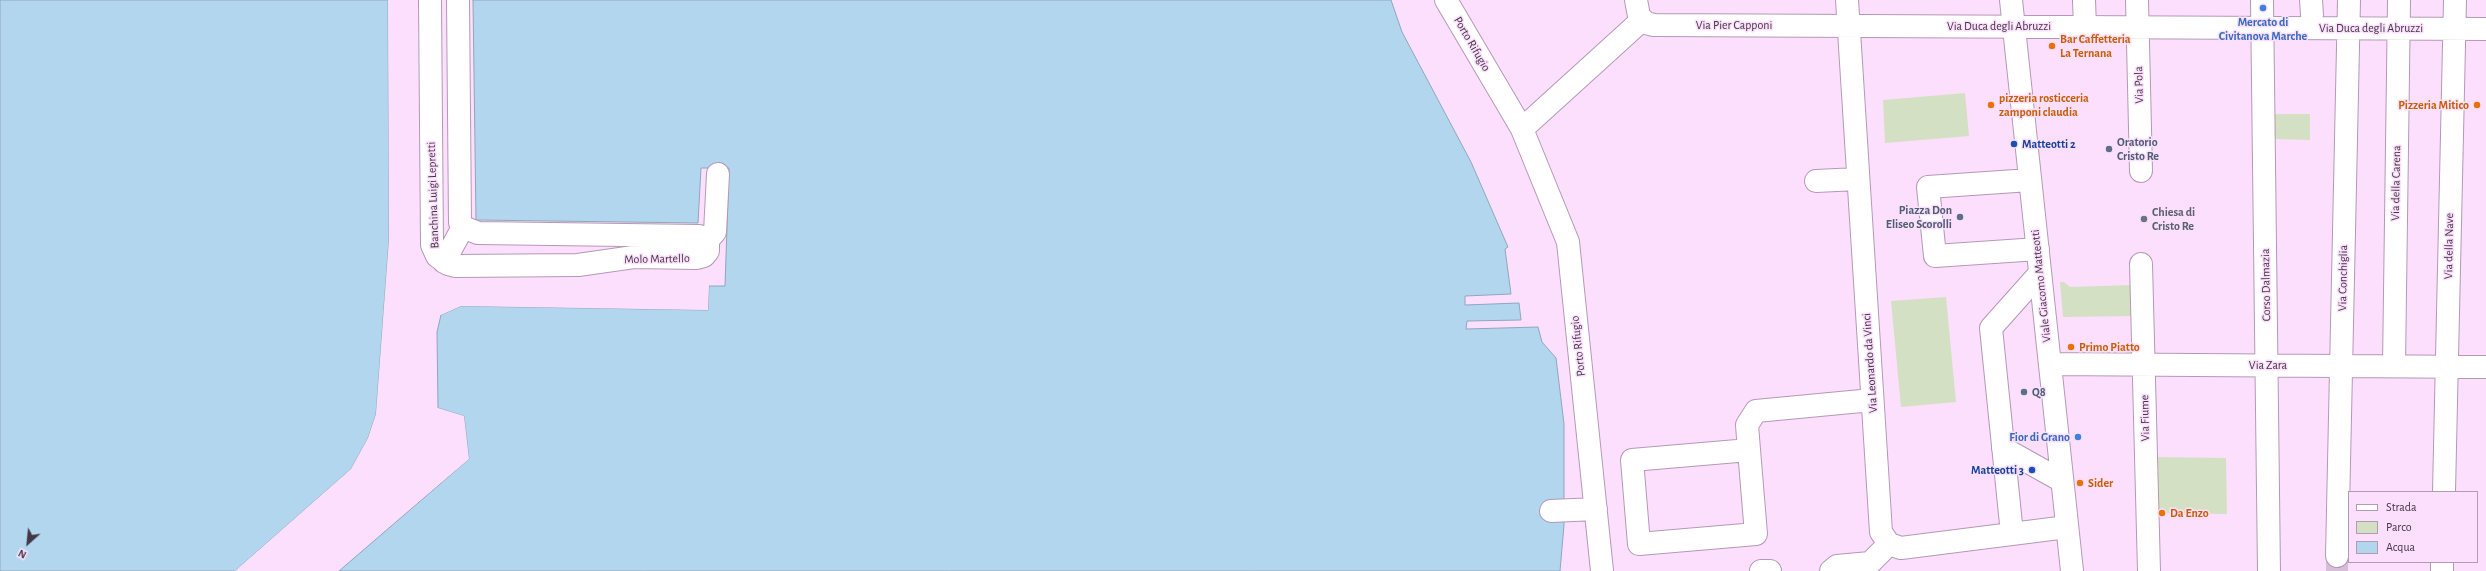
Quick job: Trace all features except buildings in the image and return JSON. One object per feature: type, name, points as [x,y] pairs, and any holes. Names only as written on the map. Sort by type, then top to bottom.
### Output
[{"type":"street","name":"Banchina Luigi Lepretti","points":[[430,0],[432,245],[437,256],[444,262],[463,227]]},
{"type":"street","points":[[458,0],[460,224],[463,227]]},
{"type":"street","name":"Porto Rifugio","points":[[1446,0],[1522,129],[1568,242],[1602,571]]},
{"type":"street","name":"Via Leonardo da Vinci","points":[[1847,0],[1881,532],[1889,544]]},
{"type":"street","name":"Viale Giacomo Matteotti","points":[[2011,0],[2072,571]]},
{"type":"street","points":[[2084,0],[2085,27]]},
{"type":"street","name":"Via Pola","points":[[2137,0],[2141,171]]},
{"type":"street","name":"Corso Dalmazia","points":[[2262,0],[2269,571]]},
{"type":"street","name":"Via Conchiglia","points":[[2337,556],[2349,0]]},
{"type":"street","name":"Via della Carena","points":[[2394,366],[2399,0]]},
{"type":"street","name":"Via della Nave","points":[[2444,491],[2455,0]]},
{"type":"street","points":[[1522,129],[1639,10]]},
{"type":"street","name":"Via Pier Capponi","points":[[1639,10],[1654,25],[1848,26]]},
{"type":"street","name":"Via Duca degli Abruzzi","points":[[1848,26],[2486,29]]},
{"type":"street","points":[[707,241],[715,232],[718,174]]},
{"type":"street","points":[[1816,181],[1858,179]]},
{"type":"street","points":[[2030,180],[1928,187],[1935,256],[2038,249]]},
{"type":"street","name":"Molo Martello","points":[[444,262],[455,266],[578,265],[634,257],[698,258],[704,256],[708,251],[707,241],[699,236],[478,233],[463,227]]},
{"type":"street","name":"Via Fiume","points":[[2141,264],[2148,571]]},
{"type":"street","points":[[2012,534],[1991,328],[2040,273]]},
{"type":"street","name":"Via Zara","points":[[2050,364],[2486,367]]},
{"type":"street","points":[[1749,450],[1632,460],[1639,544],[1756,534],[1747,425],[1756,411],[1872,400]]},
{"type":"street","points":[[2003,448],[2062,481]]},
{"type":"street","points":[[1551,511],[1596,509]]},
{"type":"street","points":[[1831,571],[1838,566],[1870,562],[1889,544],[1901,548],[2067,527]]},
{"type":"street","points":[[1761,571],[1770,571]]},
{"type":"green space","points":[[1965,93],[1969,136],[1885,143],[1883,100]]},
{"type":"green space","points":[[2275,114],[2310,114],[2310,140],[2275,139]]},
{"type":"green space","points":[[2060,282],[2064,282],[2070,287],[2132,285],[2133,316],[2063,317]]},
{"type":"green space","points":[[1946,297],[1956,402],[1901,407],[1891,301]]},
{"type":"green space","points":[[2154,457],[2226,458],[2227,514],[2155,513]]},
{"type":"water","points":[[0,0],[388,0],[389,239],[376,414],[368,438],[351,469],[235,571],[0,571]]},
{"type":"water","points":[[473,0],[1391,0],[1402,32],[1471,162],[1508,247],[1505,249],[1511,294],[1465,296],[1465,305],[1519,303],[1521,320],[1467,321],[1466,329],[1538,327],[1542,342],[1556,358],[1564,424],[1564,525],[1560,571],[339,571],[469,459],[464,416],[438,408],[437,332],[441,315],[461,306],[708,310],[709,286],[725,286],[729,168],[701,168],[698,223],[476,220]]},
{"type":"pier","points":[[388,0],[390,0],[391,239],[378,415],[370,439],[352,470],[238,571],[235,571],[351,469],[368,438],[376,414],[389,239]]},
{"type":"pier","points":[[707,286],[709,286],[708,310],[461,306],[441,315],[440,313],[461,304],[706,308]]},
{"type":"pier","points":[[438,408],[464,416],[469,459],[337,571],[467,458],[462,417],[438,410]]},
{"type":"tunnel","points":[[2337,556],[2337,571]]},
{"type":"place","name":"Mercato di Civitanova Marche","points":[[2263,8]]},
{"type":"place","name":"Bar Caffetteria La Ternana","points":[[2052,46]]},
{"type":"place","name":"pizzeria rosticceria zamponi claudia","points":[[1991,105]]},
{"type":"place","name":"Pizzeria Mitico","points":[[2477,105]]},
{"type":"place","name":"Matteotti 2","points":[[2014,144]]},
{"type":"place","name":"Oratorio Cristo Re","points":[[2109,149]]},
{"type":"place","name":"Piazza Don Eliseo Scorolli","points":[[1960,217]]},
{"type":"place","name":"Chiesa di Cristo Re","points":[[2144,219]]},
{"type":"place","name":"Primo Piatto","points":[[2071,347]]},
{"type":"place","name":"Q8","points":[[2024,392]]},
{"type":"place","name":"Fior di Grano","points":[[2078,437]]},
{"type":"place","name":"Matteotti 3","points":[[2032,470]]},
{"type":"place","name":"Sider","points":[[2080,483]]},
{"type":"place","name":"Da Enzo","points":[[2162,513]]}]
